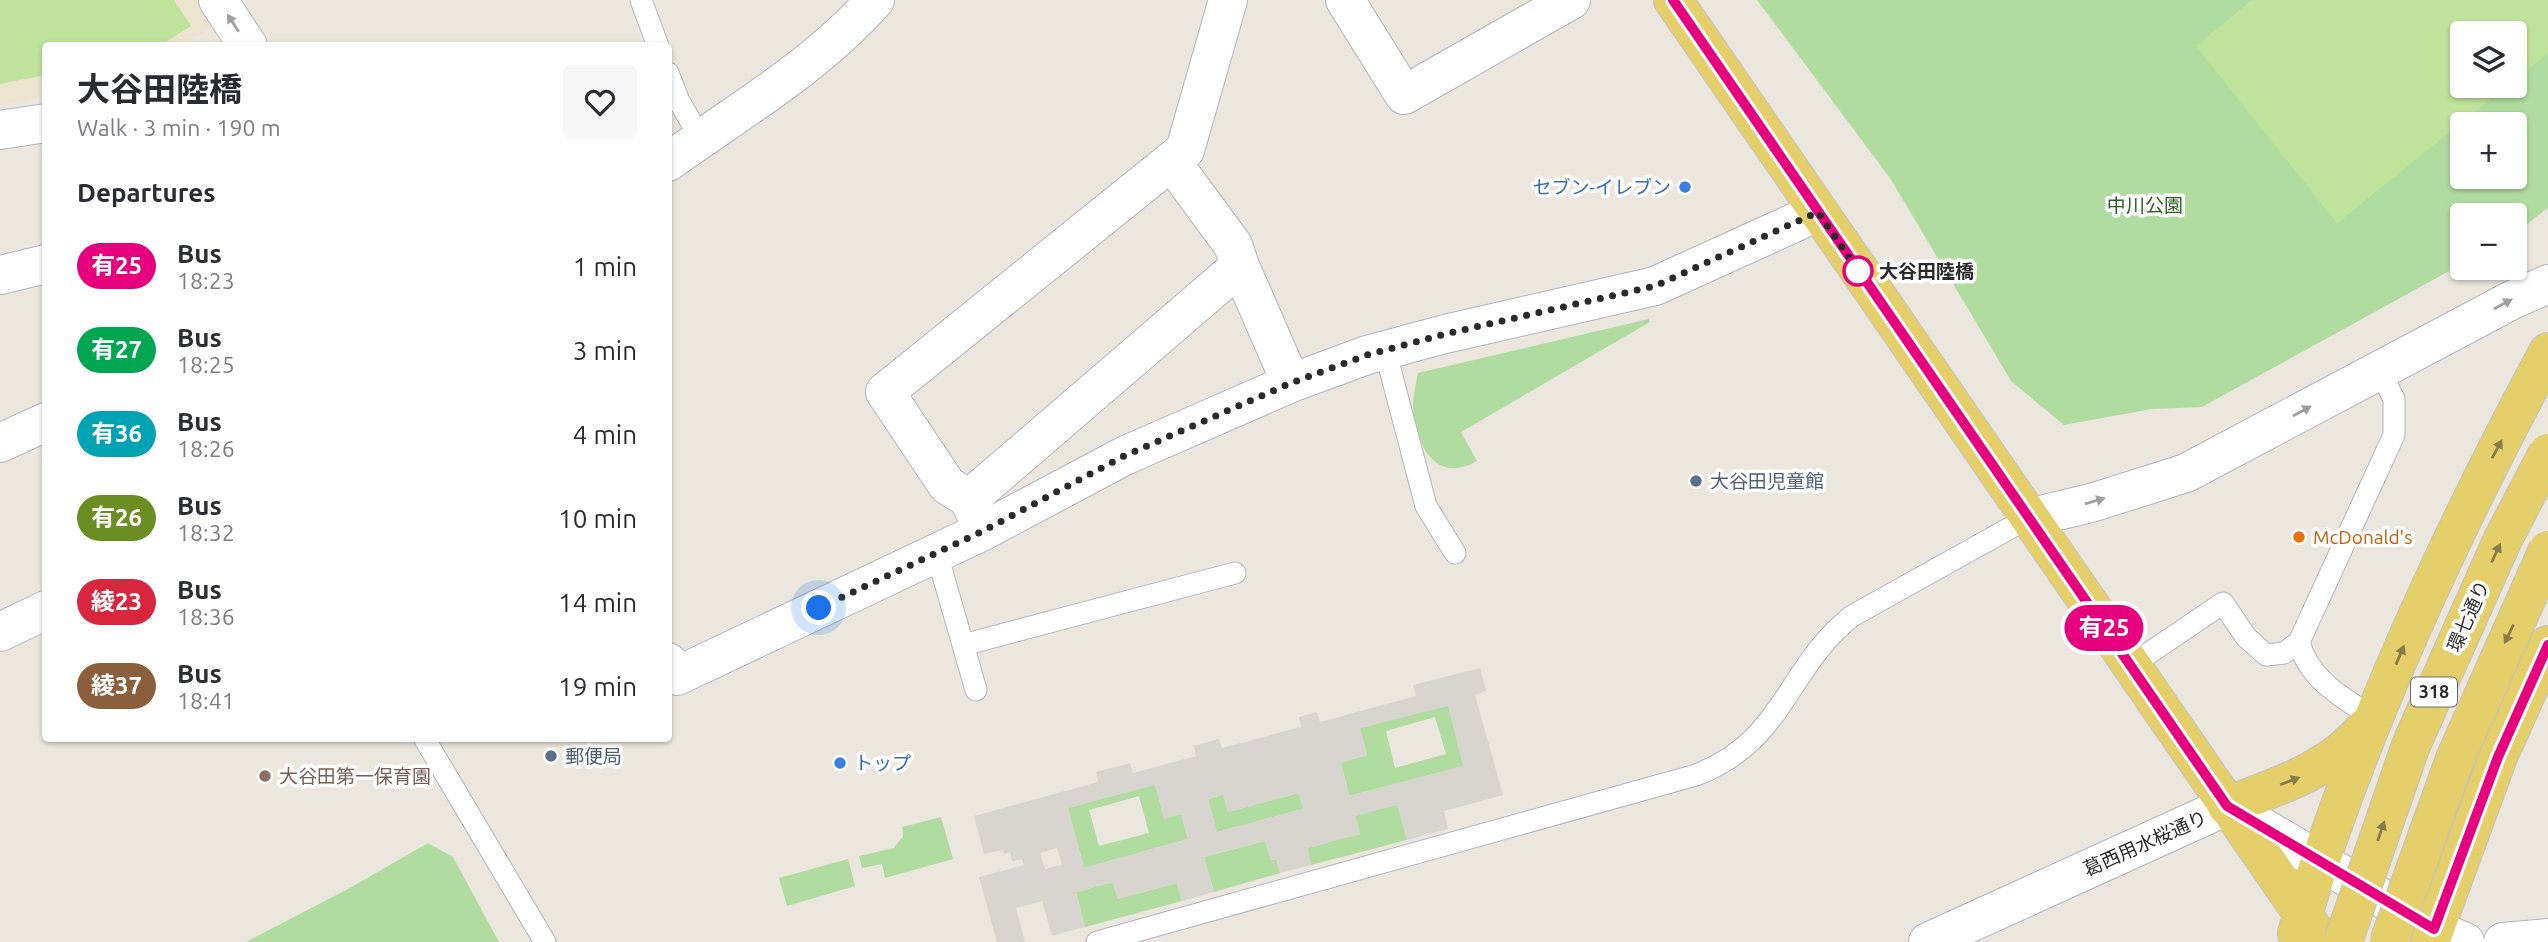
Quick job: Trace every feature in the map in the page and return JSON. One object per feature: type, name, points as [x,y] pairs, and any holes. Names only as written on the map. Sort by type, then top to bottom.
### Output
[{"type":"main road","points":[[1673,0],[2227,806],[2306,933]]},
{"type":"main road","name":"318","points":[[2306,933],[2319,861],[2374,718],[2468,504],[2548,352]]},
{"type":"main road","name":"環七通り","points":[[2343,942],[2411,746],[2503,539],[2548,453]]},
{"type":"main road","name":"318","points":[[2389,942],[2455,759],[2548,550]]},
{"type":"main road","points":[[2443,938],[2498,757],[2545,656]]},
{"type":"main road","points":[[2227,806],[2312,772],[2354,742],[2374,718]]},
{"type":"street","points":[[218,0],[245,42]]},
{"type":"street","points":[[672,159],[787,80],[856,21],[875,0]]},
{"type":"street","points":[[976,515],[947,485],[885,392],[1185,150],[1228,0]]},
{"type":"street","points":[[1345,0],[1404,95],[1571,0]]},
{"type":"street","points":[[0,130],[42,124]]},
{"type":"street","points":[[1171,162],[1233,245],[1291,383]]},
{"type":"street","points":[[976,515],[1124,456],[1291,383],[1385,350],[1655,286],[1818,212]]},
{"type":"street","points":[[0,275],[42,265]]},
{"type":"street","points":[[672,668],[677,676],[936,551],[1240,266]]},
{"type":"street","points":[[2028,518],[2091,503],[2186,473],[2512,300],[2548,284]]},
{"type":"street","points":[[0,443],[42,424]]},
{"type":"street","points":[[0,632],[42,612]]},
{"type":"street","name":"葛西用水桜通り","points":[[1928,942],[2227,806],[2443,938]]},
{"type":"street","points":[[2503,942],[2548,938]]},
{"type":"lane","points":[[641,0],[657,42]]},
{"type":"lane","points":[[672,84],[679,102],[701,139]]},
{"type":"lane","points":[[1385,350],[1426,506],[1455,553]]},
{"type":"lane","points":[[2130,666],[2222,603],[2246,637],[2266,654],[2284,653],[2299,642],[2394,435],[2394,399],[2379,370]]},
{"type":"lane","points":[[1097,942],[1135,937],[1682,779],[1725,764],[1750,744],[1776,715],[1823,641],[1852,616],[2028,518]]},
{"type":"lane","points":[[936,551],[976,690]]},
{"type":"lane","points":[[963,645],[1235,573]]},
{"type":"lane","points":[[2299,642],[2303,659],[2317,676],[2374,718]]},
{"type":"lane","points":[[426,742],[545,942]]},
{"type":"shaded area","points":[[0,0],[198,0],[215,25],[187,42],[42,42],[42,97],[0,105]]},
{"type":"shaded area","points":[[1480,668],[1486,691],[1475,695],[1503,795],[1444,811],[1448,829],[1407,840],[1397,805],[1355,816],[1360,834],[1307,848],[1311,865],[1280,873],[1276,859],[1271,860],[1265,841],[1204,857],[1214,892],[1182,901],[1177,883],[1118,899],[1112,882],[1076,892],[1085,927],[1052,936],[1042,901],[1016,908],[1025,942],[997,942],[979,877],[1024,865],[1022,859],[1012,861],[1010,852],[1004,854],[1003,850],[984,854],[974,816],[1098,782],[1096,772],[1130,763],[1133,773],[1196,756],[1194,746],[1219,739],[1222,748],[1301,727],[1299,717],[1317,712],[1320,722],[1416,696],[1413,685]],"holes":[[[1448,706],[1463,766],[1349,796],[1341,763],[1367,755],[1360,728]],[[1155,785],[1164,819],[1181,814],[1188,839],[1084,868],[1068,808]],[[1299,793],[1303,809],[1217,832],[1208,799],[1223,795],[1228,812]],[[1057,848],[1062,865],[1045,869],[1040,853]]]},
{"type":"green space","points":[[0,0],[174,0],[191,26],[166,42],[42,42],[42,76],[0,84]]},
{"type":"green space","name":"中川公園","points":[[1757,0],[2548,0],[2548,208],[2527,224],[2527,203],[2450,203],[2450,271],[2202,407],[2152,409],[2064,425],[2011,381],[1890,178]]},
{"type":"green space","points":[[2252,0],[2548,0],[2548,53],[2527,70],[2527,21],[2450,21],[2450,98],[2492,98],[2475,112],[2450,112],[2450,132],[2337,223],[2196,46]]},
{"type":"green space","points":[[1649,319],[1650,322],[1461,432],[1477,461],[1450,468],[1430,457],[1423,447],[1413,407],[1418,373]]},
{"type":"green space","points":[[1448,705],[1464,766],[1349,796],[1341,762],[1367,755],[1360,728]],"holes":[[[1435,717],[1446,754],[1395,768],[1386,731]]]},
{"type":"green space","points":[[1155,784],[1164,818],[1181,814],[1188,839],[1084,868],[1068,808]],"holes":[[[1139,796],[1149,833],[1099,846],[1089,810]]]},
{"type":"green space","points":[[1299,793],[1303,809],[1217,832],[1208,799],[1223,794],[1228,812]]},
{"type":"green space","points":[[1398,804],[1407,840],[1311,865],[1307,848],[1360,834],[1355,816]]},
{"type":"green space","points":[[941,817],[953,859],[885,878],[882,864],[862,868],[859,856],[894,848],[903,836],[902,827]]},
{"type":"green space","points":[[1265,841],[1271,860],[1276,859],[1280,873],[1214,892],[1204,857]]},
{"type":"green space","points":[[428,843],[453,857],[499,942],[246,942],[348,889]]},
{"type":"green space","points":[[848,859],[855,886],[787,906],[779,878]]},
{"type":"green space","points":[[1113,882],[1118,899],[1177,883],[1182,901],[1085,927],[1076,892]]},
{"type":"bus line","name":"有25","points":[[1673,0],[2227,806],[2434,929],[2498,757],[2548,645]]},
{"type":"place","name":"セブン-イレブン","points":[[1685,187]]},
{"type":"place","name":"大谷田陸橋","points":[[1858,271]]},
{"type":"place","name":"大谷田児童館","points":[[1696,481]]},
{"type":"place","name":"McDonald's","points":[[2299,537]]},
{"type":"place","name":"郵便局","points":[[551,756]]},
{"type":"place","name":"トップ","points":[[840,763]]},
{"type":"place","name":"大谷田第一保育園","points":[[265,776]]},
{"type":"route","points":[[819,608],[983,531],[1124,456],[1291,383],[1367,355],[1445,334],[1655,286],[1818,212],[1864,279],[1858,271]]}]
